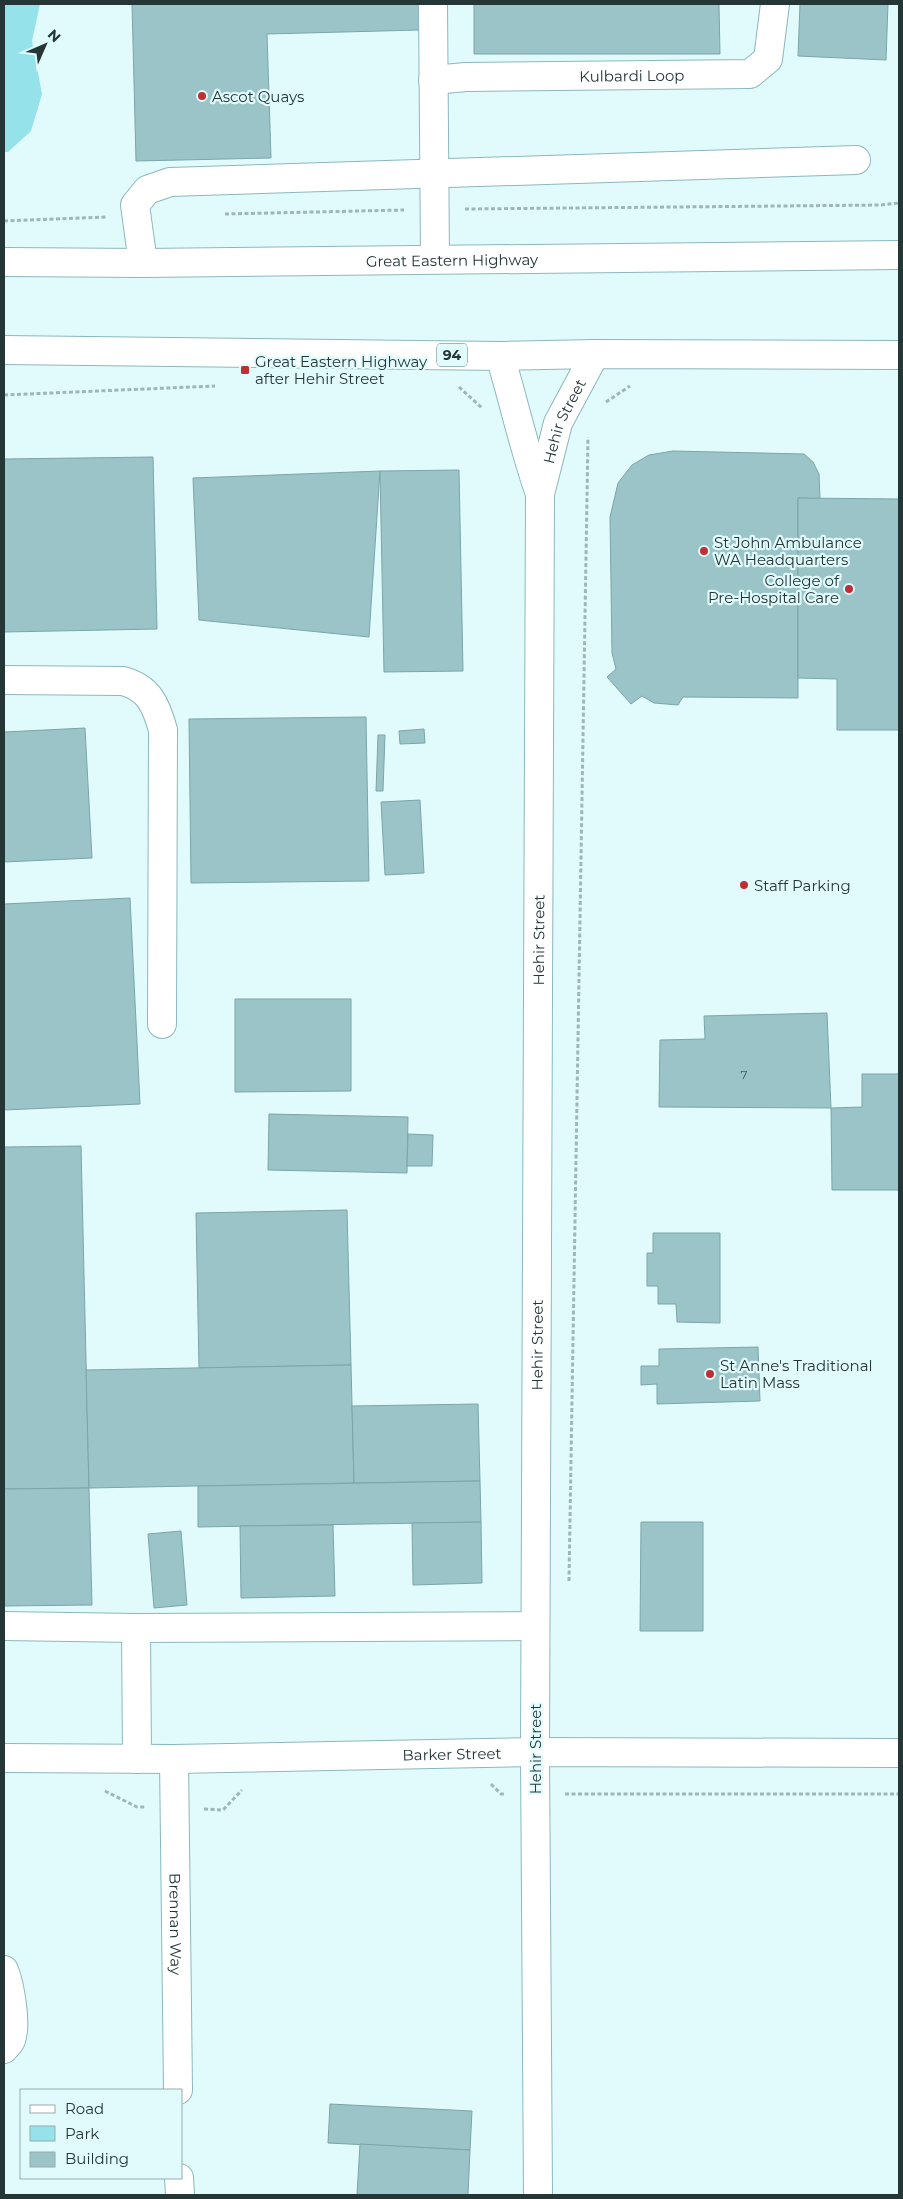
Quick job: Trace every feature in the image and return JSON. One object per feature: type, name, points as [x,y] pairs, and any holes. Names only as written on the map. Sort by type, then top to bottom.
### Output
[{"type":"main road","points":[[433,4],[435,259]]},
{"type":"main road","name":"Kulbardi Loop","points":[[434,80],[466,77],[750,74],[768,60],[776,4]]},
{"type":"main road","points":[[143,263],[136,205],[147,190],[170,182],[856,160]]},
{"type":"main road","name":"Great Eastern Highway","points":[[4,262],[143,263],[899,255]]},
{"type":"main road","name":"94","points":[[4,350],[500,356],[595,354],[899,355]]},
{"type":"main road","name":"Hehir Street","points":[[538,2195],[535,1626],[540,494],[558,423],[595,354]]},
{"type":"main road","name":"Hehir Street","points":[[500,356],[518,417],[527,458],[540,494]]},
{"type":"main road","points":[[4,680],[123,681],[141,688],[154,703],[163,730],[162,1024]]},
{"type":"main road","points":[[4,1626],[136,1628],[535,1626]]},
{"type":"main road","points":[[136,1628],[137,1759]]},
{"type":"main road","name":"Barker Street","points":[[4,1758],[137,1759],[535,1752],[899,1753]]},
{"type":"main road","name":"Brennan Way","points":[[174,1758],[178,2089]]},
{"type":"main road","points":[[4,1970],[8,1980],[13,2023],[11,2041],[4,2049]]},
{"type":"main road","points":[[179,2179],[180,2195]]},
{"type":"path","points":[[453,381],[492,418],[518,417]]},
{"type":"path","points":[[562,415],[589,414],[633,384]]},
{"type":"path","points":[[4,394],[218,386]]},
{"type":"path","points":[[569,1583],[589,414]]},
{"type":"path","points":[[565,1794],[566,1752]]},
{"type":"path","points":[[486,1778],[501,1794],[899,1794]]},
{"type":"path","points":[[98,1787],[137,1806],[223,1810],[242,1789]]},
{"type":"green space","points":[[4,4],[40,4],[32,41],[42,94],[31,131],[8,152],[4,152]]},
{"type":"building","name":"Ascot Quays","points":[[132,4],[419,4],[419,30],[267,34],[271,158],[136,161]]},
{"type":"building","points":[[474,4],[719,4],[720,54],[474,54]]},
{"type":"building","points":[[800,4],[888,4],[886,60],[798,56]]},
{"type":"building","name":"St John Ambulance WA Headquarters","points":[[673,451],[804,454],[813,462],[819,474],[820,499],[798,498],[798,698],[683,697],[678,705],[654,703],[642,696],[631,704],[607,677],[616,669],[612,653],[610,517],[618,483],[632,465],[649,455]]},
{"type":"building","points":[[153,457],[157,629],[4,632],[4,459]]},
{"type":"building","points":[[459,470],[463,671],[384,672],[380,471]]},
{"type":"building","points":[[380,471],[369,637],[199,620],[193,478]]},
{"type":"building","name":"College of Pre-Hospital Care","points":[[798,498],[899,499],[899,730],[837,730],[837,679],[798,678]]},
{"type":"building","points":[[366,717],[369,881],[191,883],[189,719]]},
{"type":"building","points":[[85,728],[92,858],[4,862],[4,732]]},
{"type":"building","points":[[424,729],[425,743],[400,744],[399,731]]},
{"type":"building","points":[[378,735],[385,735],[383,791],[376,791]]},
{"type":"building","points":[[420,800],[424,873],[385,875],[381,802]]},
{"type":"building","points":[[130,898],[140,1104],[4,1110],[4,904]]},
{"type":"building","points":[[235,999],[351,999],[351,1091],[235,1092]]},
{"type":"building","points":[[827,1013],[831,1108],[659,1107],[660,1040],[705,1039],[704,1016]]},
{"type":"building","points":[[862,1074],[899,1074],[899,1190],[832,1190],[831,1108],[862,1107]]},
{"type":"building","points":[[269,1114],[408,1117],[407,1173],[268,1170]]},
{"type":"building","points":[[408,1134],[433,1135],[432,1166],[407,1166]]},
{"type":"building","points":[[81,1146],[89,1488],[4,1489],[4,1147]]},
{"type":"building","points":[[347,1210],[351,1365],[199,1368],[196,1213]]},
{"type":"building","points":[[653,1233],[720,1233],[720,1323],[677,1322],[676,1304],[658,1304],[658,1286],[647,1286],[647,1253],[653,1253]]},
{"type":"building","points":[[758,1347],[760,1401],[657,1404],[657,1384],[641,1385],[641,1366],[659,1366],[659,1349]]},
{"type":"building","points":[[351,1365],[354,1483],[89,1488],[86,1370]]},
{"type":"building","points":[[478,1404],[480,1481],[354,1483],[352,1406]]},
{"type":"building","points":[[480,1481],[481,1522],[198,1527],[198,1486]]},
{"type":"building","points":[[89,1488],[92,1605],[4,1606],[4,1489]]},
{"type":"building","points":[[481,1522],[482,1583],[413,1585],[412,1523]]},
{"type":"building","points":[[641,1522],[703,1522],[703,1631],[640,1631]]},
{"type":"building","points":[[333,1525],[335,1596],[241,1598],[240,1526]]},
{"type":"building","points":[[181,1531],[187,1605],[154,1608],[148,1534]]},
{"type":"building","points":[[330,2104],[472,2111],[470,2150],[328,2143]]},
{"type":"building","points":[[360,2144],[470,2150],[468,2195],[357,2195]]},
{"type":"place","name":"Ascot Quays","points":[[202,96]]},
{"type":"place","name":"Great Eastern Highway after Hehir Street","points":[[245,370]]},
{"type":"place","name":"St John Ambulance WA Headquarters","points":[[704,551]]},
{"type":"place","name":"College of Pre-Hospital Care","points":[[849,589]]},
{"type":"place","name":"Staff Parking","points":[[744,885]]},
{"type":"place","name":"St Anne's Traditional Latin Mass","points":[[710,1374]]}]
